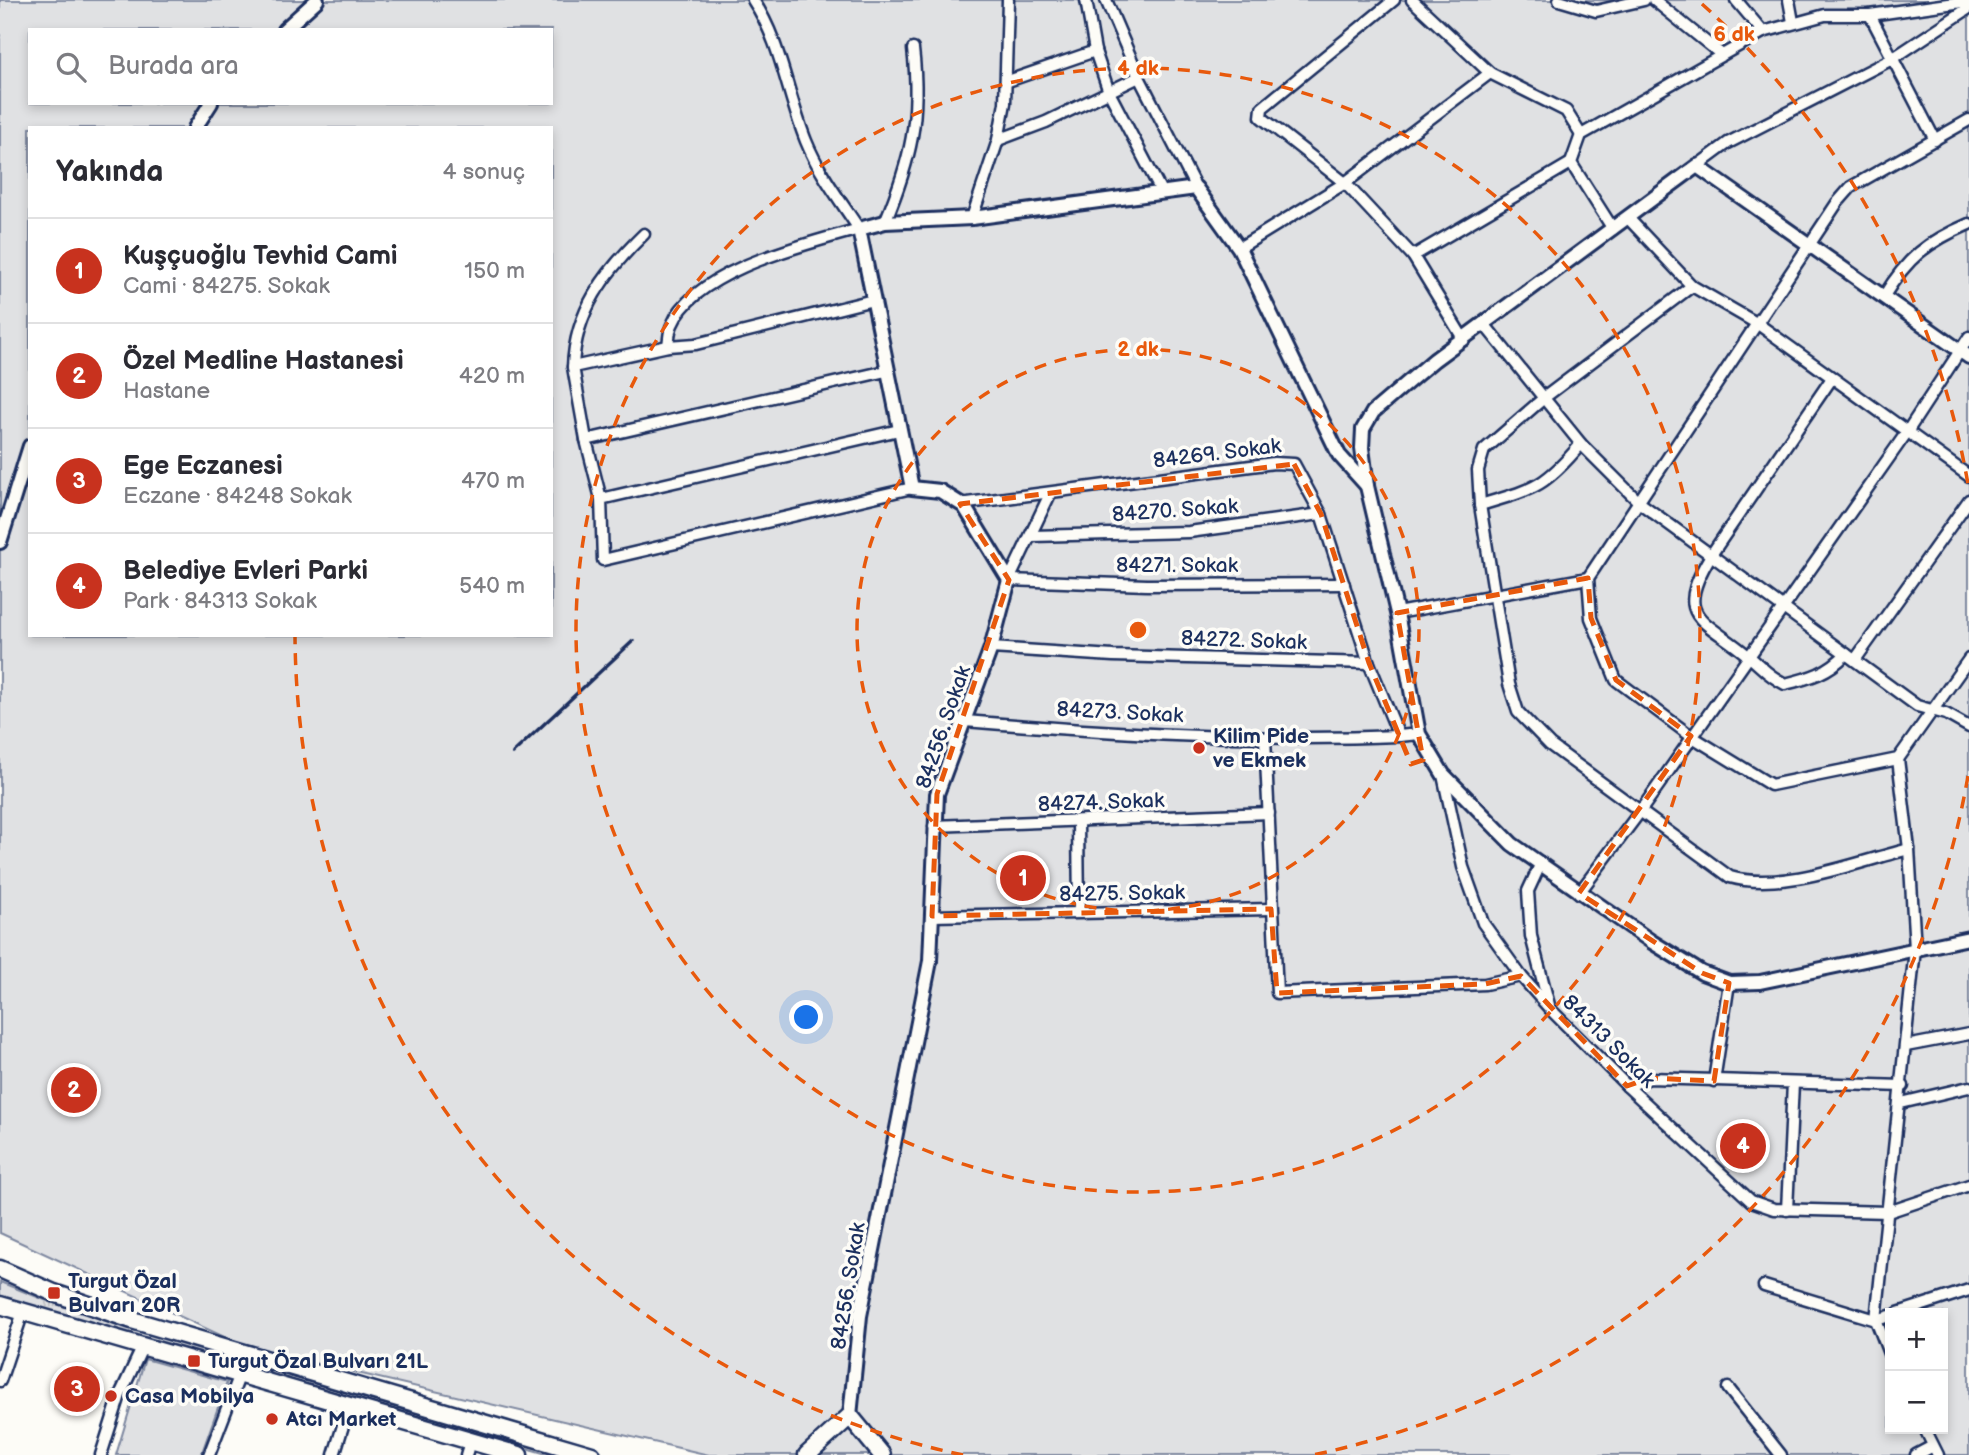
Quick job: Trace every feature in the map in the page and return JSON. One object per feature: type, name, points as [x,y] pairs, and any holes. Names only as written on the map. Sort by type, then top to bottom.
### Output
[{"type":"main road","points":[[0,1269],[54,1293],[132,1320],[592,1455]]},
{"type":"main road","points":[[0,1305],[349,1406],[468,1448],[519,1455]]},
{"type":"main road","points":[[0,1312],[23,1312]]},
{"type":"main road","points":[[807,1455],[849,1416],[882,1455]]},
{"type":"street","points":[[286,28],[317,0]]},
{"type":"street","points":[[753,0],[768,22],[806,141],[822,174],[859,229],[912,488]]},
{"type":"street","points":[[972,218],[998,140],[1008,80],[1008,0]]},
{"type":"street","points":[[1086,0],[1095,51],[1109,92],[1162,193]]},
{"type":"street","points":[[1106,0],[1139,77],[1196,188],[1239,248],[1339,455],[1367,486]]},
{"type":"street","points":[[1394,0],[1262,108],[1261,117],[1345,183],[1413,256],[1464,340]]},
{"type":"street","points":[[1412,0],[1490,73],[1566,111],[1581,135]]},
{"type":"street","points":[[1559,0],[1595,11],[1644,0]]},
{"type":"street","points":[[1654,0],[1722,55]]},
{"type":"street","points":[[1736,0],[1763,32]]},
{"type":"street","points":[[1789,0],[1793,22]]},
{"type":"street","points":[[1413,256],[1571,163],[1581,135],[1763,32],[1825,15],[1870,15],[1969,1]]},
{"type":"street","points":[[1969,8],[1892,59],[1728,143],[1484,324],[1373,412],[1363,429],[1362,448],[1367,486],[1397,612],[1419,734],[1443,774],[1512,844],[1579,893],[1702,973],[1729,983],[1760,982],[1969,938]]},
{"type":"street","points":[[1870,15],[1936,140]]},
{"type":"street","points":[[885,222],[906,171],[916,118],[914,49]]},
{"type":"street","points":[[1008,80],[1095,51]]},
{"type":"street","points":[[1239,248],[1345,183],[1490,73]]},
{"type":"street","points":[[998,140],[1139,77]]},
{"type":"street","points":[[196,126],[210,105]]},
{"type":"street","points":[[1898,759],[1771,785],[1691,736],[1616,680],[1591,618],[1588,578],[1640,503],[1809,243],[1851,187],[1969,120]]},
{"type":"street","points":[[1571,163],[1613,229]]},
{"type":"street","points":[[1697,166],[1964,354]]},
{"type":"street","points":[[668,346],[672,325],[688,301],[720,278],[791,249],[885,222],[972,218],[1196,188]]},
{"type":"street","points":[[1628,218],[1692,286],[1758,324],[1969,476]]},
{"type":"street","points":[[1884,296],[1903,264],[1945,234],[1969,224]]},
{"type":"street","points":[[644,234],[611,266],[586,306],[574,342],[573,367],[586,440],[601,499],[603,560],[912,488],[940,491],[960,504],[987,538],[1009,580]]},
{"type":"street","points":[[1692,286],[1545,397],[1484,450],[1478,470],[1480,505],[1509,684],[1518,712],[1550,745],[1639,814],[1730,877],[1747,882],[1784,880],[1909,849]]},
{"type":"street","points":[[573,367],[668,346],[696,344],[873,300]]},
{"type":"street","points":[[1484,324],[1581,443],[1640,503],[1917,706],[1951,716],[1969,727]]},
{"type":"street","points":[[1579,893],[1639,814],[1748,655],[1964,354],[1969,337]]},
{"type":"street","points":[[586,440],[886,371]]},
{"type":"street","points":[[1832,378],[1696,580],[1692,595],[1696,616],[1717,636],[1748,655],[1765,674],[1785,684],[1817,676],[1834,667],[1851,657],[1969,500]]},
{"type":"street","points":[[601,499],[899,430]]},
{"type":"street","points":[[1480,505],[1535,489],[1559,470],[1581,443]]},
{"type":"street","points":[[0,542],[28,452]]},
{"type":"street","name":"84269. Sokak","points":[[960,504],[1274,463],[1294,464],[1321,513],[1369,663],[1399,736]]},
{"type":"street","points":[[1009,580],[1050,494]]},
{"type":"street","name":"84270. Sokak","points":[[1032,536],[1189,532],[1321,513]]},
{"type":"street","points":[[1397,612],[1496,597],[1588,578]]},
{"type":"street","name":"84271. Sokak","points":[[1009,580],[1147,585],[1344,584]]},
{"type":"street","name":"84256. Sokak","points":[[849,1416],[860,1316],[930,961],[937,794],[991,648],[1009,580]]},
{"type":"street","name":"84272. Sokak","points":[[991,648],[1113,656],[1369,663]]},
{"type":"street","points":[[1885,1343],[1876,1320],[1903,1086],[1915,949],[1909,849],[1898,759],[1969,659]]},
{"type":"street","name":"84273. Sokak","points":[[965,722],[1102,732],[1265,738],[1399,736]]},
{"type":"street","points":[[1399,736],[1419,734]]},
{"type":"street","points":[[1265,738],[1271,909],[1278,993],[1485,984],[1521,976]]},
{"type":"street","name":"84313 Sokak","points":[[1443,774],[1463,866],[1483,923],[1521,976],[1550,1009],[1742,1195],[1761,1206],[1787,1210],[1888,1212],[1969,1185]]},
{"type":"street","name":"84274. Sokak","points":[[934,826],[1078,823],[1269,813]]},
{"type":"street","points":[[1078,823],[1079,912]]},
{"type":"street","points":[[1540,865],[1528,891],[1531,936],[1550,1009]]},
{"type":"street","name":"84275. Sokak","points":[[932,916],[1271,909]]},
{"type":"street","points":[[1714,1080],[1729,983]]},
{"type":"street","points":[[1906,1046],[1969,1034]]},
{"type":"street","points":[[1627,1086],[1650,1078],[1903,1086]]},
{"type":"street","points":[[1787,1210],[1793,1083]]},
{"type":"street","points":[[1901,1103],[1969,1087]]},
{"type":"street","points":[[1764,1286],[1876,1320],[1885,1317]]},
{"type":"street","points":[[1913,1308],[1966,1291],[1969,1302]]},
{"type":"street","points":[[0,1381],[23,1312]]},
{"type":"street","points":[[101,1455],[120,1395],[143,1346]]},
{"type":"street","points":[[209,1455],[240,1374]]},
{"type":"street","points":[[1728,1388],[1781,1455]]},
{"type":"street","points":[[334,1455],[349,1406]]},
{"type":"street","points":[[1916,1455],[1935,1451],[1927,1434]]},
{"type":"highlighted area","points":[[1294,464],[1321,514],[1369,663],[1411,764],[1423,760],[1397,613],[1588,578],[1591,618],[1616,680],[1691,736],[1579,893],[1702,973],[1729,983],[1714,1081],[1650,1078],[1627,1086],[1521,976],[1485,984],[1277,993],[1271,909],[932,916],[937,794],[1009,580],[960,504]]},
{"type":"green space","points":[[0,0],[1969,0],[1969,1455],[709,1455],[246,1347],[0,1233]]},
{"type":"green space","points":[[0,1282],[45,1300],[167,1339],[562,1455],[550,1455],[0,1296]]},
{"type":"green space","points":[[145,1359],[227,1382],[201,1455],[116,1455]]},
{"type":"railway","points":[[513,753],[633,641]]},
{"type":"place","name":"Kilim Pide ve Ekmek","points":[[1199,748]]},
{"type":"place","name":"Kuşçuoğlu Tevhid Cami","points":[[1023,878]]},
{"type":"place","name":"Özel Medline Hastanesi","points":[[74,1090]]},
{"type":"place","name":"Belediye Evleri Parki","points":[[1743,1146]]},
{"type":"place","name":"Turgut Özal Bulvarı 20R","points":[[54,1293]]},
{"type":"place","name":"Turgut Özal Bulvarı 21L","points":[[194,1361]]},
{"type":"place","name":"Ege Eczanesi","points":[[77,1389]]},
{"type":"place","name":"Casa Mobilya","points":[[111,1396]]},
{"type":"place","name":"Atcı Market","points":[[272,1419]]}]
